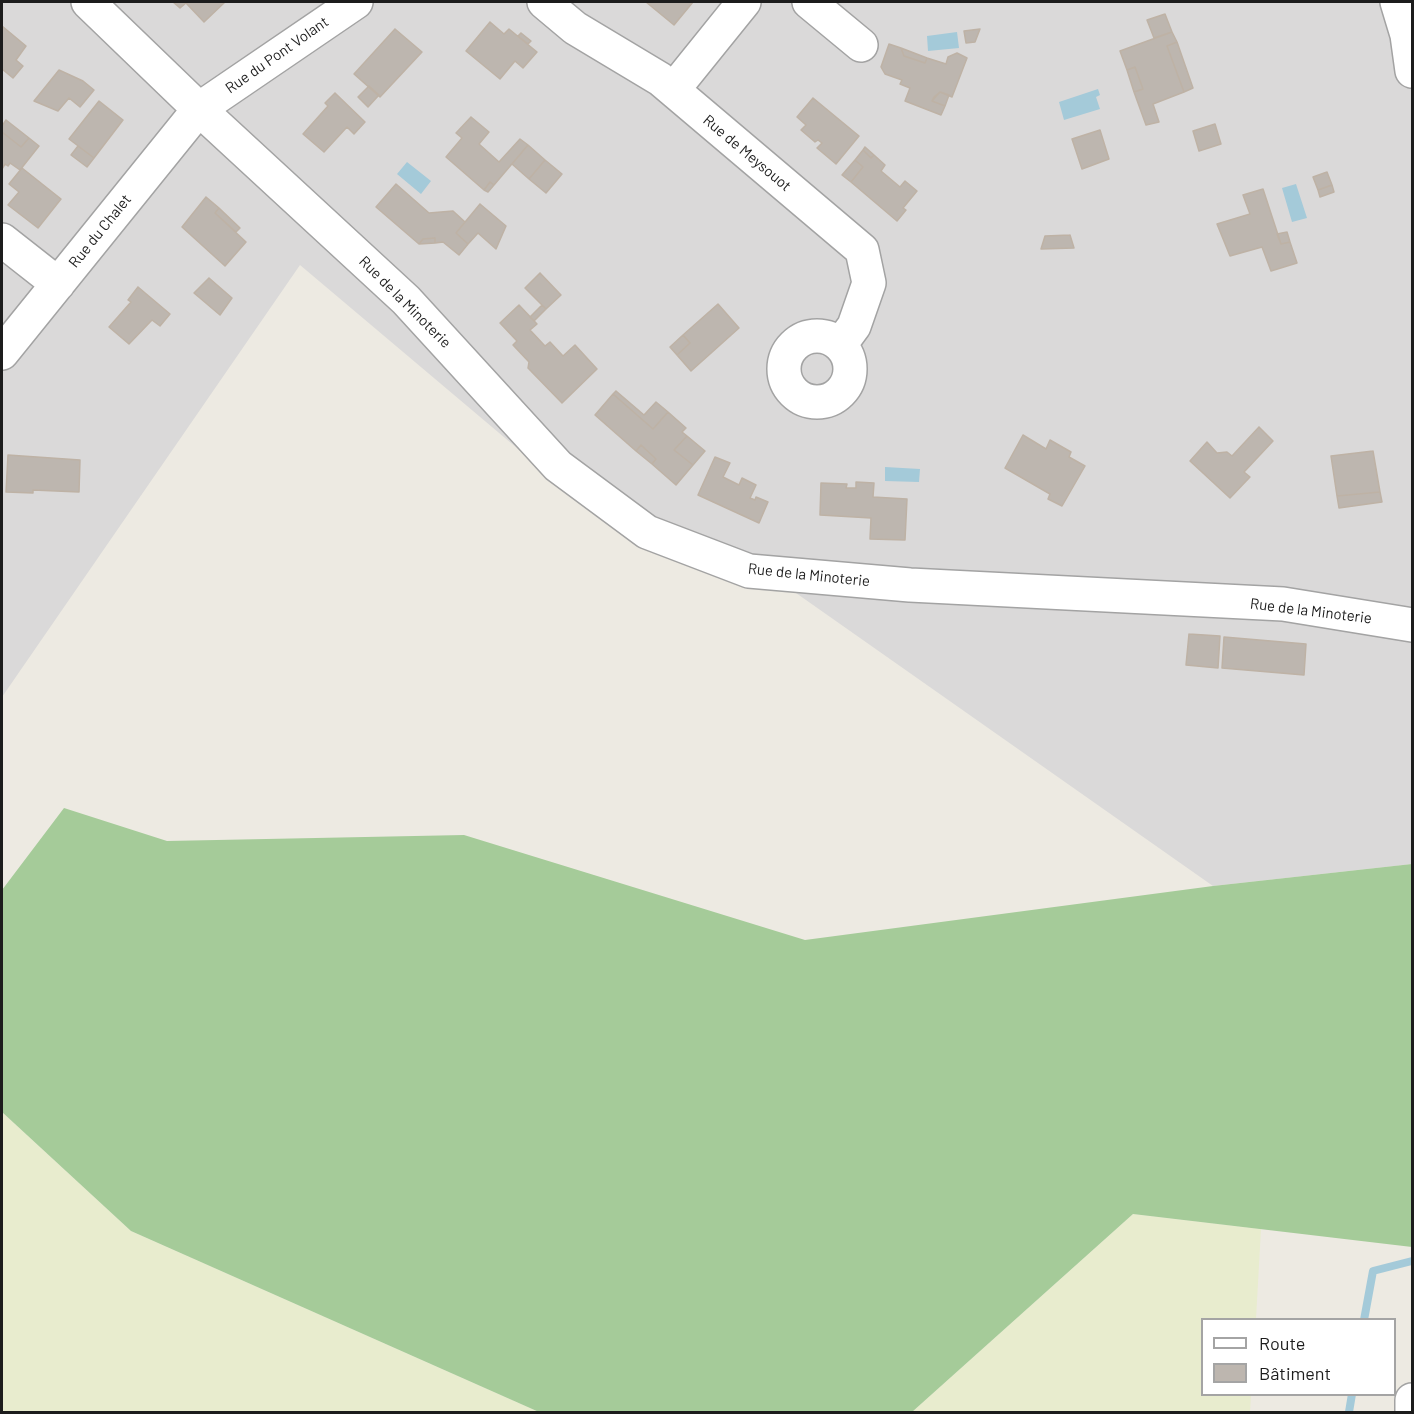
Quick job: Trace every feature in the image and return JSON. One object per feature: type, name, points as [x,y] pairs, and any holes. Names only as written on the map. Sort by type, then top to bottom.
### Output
[{"type":"street","name":"Rue de la Minoterie","points":[[88,2],[199,109],[406,300],[558,466],[647,532],[749,571],[910,585],[1283,604],[1413,625]]},
{"type":"street","name":"Rue du Pont Volant","points":[[199,109],[356,2]]},
{"type":"street","name":"Rue de Meysouot","points":[[544,2],[575,28],[660,79],[862,250],[869,283],[854,326],[840,345]]},
{"type":"street","points":[[673,90],[744,2]]},
{"type":"street","points":[[809,2],[861,45]]},
{"type":"street","points":[[1397,2],[1407,35],[1413,71]]},
{"type":"street","name":"Rue du Chalet","points":[[2,353],[199,109]]},
{"type":"street","points":[[2,240],[58,284]]},
{"type":"street","points":[[1412,1413],[1413,1400]]},
{"type":"shaded area","points":[[2,2],[1412,2],[1412,864],[1213,886],[796,593],[588,508],[300,265],[2,697]]},
{"type":"green space","points":[[64,808],[167,841],[464,835],[805,940],[1213,886],[1412,864],[1412,1247],[1133,1214],[912,1412],[539,1412],[131,1231],[2,1112],[2,890]]},
{"type":"green space","points":[[2,1112],[131,1231],[539,1412],[2,1412]]},
{"type":"green space","points":[[1133,1214],[1261,1229],[1256,1318],[1201,1318],[1201,1396],[1251,1396],[1250,1412],[912,1412]]},
{"type":"water","points":[[957,32],[959,48],[928,51],[927,36]]},
{"type":"water","points":[[1098,89],[1100,95],[1096,97],[1100,109],[1064,120],[1059,102]]},
{"type":"water","points":[[407,162],[431,181],[421,194],[397,174]]},
{"type":"water","points":[[1296,184],[1307,218],[1292,222],[1282,188]]},
{"type":"water","points":[[885,467],[920,469],[919,482],[885,481]]},
{"type":"building","points":[[173,2],[225,2],[204,22],[186,3],[180,8]]},
{"type":"building","points":[[646,2],[693,2],[674,25]]},
{"type":"building","points":[[1165,14],[1172,32],[1154,38],[1147,20]]},
{"type":"building","points":[[490,22],[504,34],[509,29],[537,52],[523,68],[515,61],[500,79],[466,51]]},
{"type":"building","points":[[2,26],[26,46],[16,60],[23,66],[13,78],[2,69]]},
{"type":"building","points":[[395,29],[422,52],[380,97],[354,74]]},
{"type":"building","points":[[980,29],[975,42],[966,43],[964,31]]},
{"type":"building","points":[[1172,32],[1177,42],[1167,46],[1184,92],[1153,104],[1159,122],[1146,125],[1134,92],[1143,89],[1135,67],[1127,70],[1120,51]]},
{"type":"building","points":[[521,33],[531,41],[528,44],[518,36]]},
{"type":"building","points":[[1177,42],[1193,88],[1184,92],[1167,46]]},
{"type":"building","points":[[889,44],[901,48],[904,56],[925,63],[927,58],[946,64],[948,57],[957,53],[967,58],[952,97],[940,92],[932,101],[945,106],[941,115],[905,101],[910,88],[900,84],[902,80],[885,74],[881,67]]},
{"type":"building","points":[[901,48],[927,58],[925,63],[904,56]]},
{"type":"building","points":[[1135,67],[1143,89],[1134,92],[1127,70]]},
{"type":"building","points":[[59,70],[83,81],[94,90],[80,107],[69,98],[58,111],[34,101]]},
{"type":"building","points":[[369,86],[379,95],[368,107],[358,97]]},
{"type":"building","points":[[940,92],[949,95],[945,106],[932,101]]},
{"type":"building","points":[[335,93],[365,122],[354,134],[347,127],[324,152],[303,134],[328,106],[325,103]]},
{"type":"building","points":[[813,98],[859,136],[836,164],[817,148],[822,143],[818,140],[815,142],[801,130],[806,125],[797,117]]},
{"type":"building","points":[[99,101],[123,120],[94,158],[69,139]]},
{"type":"building","points":[[471,117],[489,132],[479,144],[499,162],[520,139],[528,145],[494,185],[490,182],[484,190],[446,157],[462,138],[456,133]]},
{"type":"building","points":[[6,120],[29,138],[21,147],[2,132],[2,126]]},
{"type":"building","points":[[1215,124],[1221,144],[1199,151],[1193,131]]},
{"type":"building","points":[[1100,130],[1109,159],[1082,169],[1072,139]]},
{"type":"building","points":[[2,132],[21,147],[29,138],[39,146],[20,170],[10,163],[8,166],[5,164],[2,169]]},
{"type":"building","points":[[528,145],[545,160],[529,179],[512,164]]},
{"type":"building","points":[[78,146],[94,158],[87,167],[71,155]]},
{"type":"building","points":[[865,147],[874,155],[871,158],[863,150]]},
{"type":"building","points":[[863,150],[871,158],[874,155],[885,165],[881,171],[900,187],[905,181],[917,191],[903,208],[906,210],[897,221],[851,182],[863,167],[855,160]]},
{"type":"building","points":[[545,160],[562,174],[546,193],[529,179]]},
{"type":"building","points":[[855,160],[863,167],[851,182],[842,175]]},
{"type":"building","points":[[22,168],[61,199],[38,228],[8,205],[19,192],[9,184]]},
{"type":"building","points":[[1327,172],[1332,185],[1318,190],[1313,177]]},
{"type":"building","points":[[490,182],[494,185],[488,192],[484,190]]},
{"type":"building","points":[[396,184],[429,213],[453,211],[465,222],[456,233],[468,244],[459,255],[443,242],[435,243],[435,238],[423,239],[419,244],[376,207]]},
{"type":"building","points":[[1332,185],[1334,192],[1320,197],[1318,190]]},
{"type":"building","points":[[1263,189],[1281,244],[1290,242],[1297,263],[1271,271],[1262,247],[1230,256],[1217,224],[1250,214],[1243,195]]},
{"type":"building","points":[[206,197],[219,208],[215,213],[246,242],[225,266],[182,227]]},
{"type":"building","points":[[480,204],[506,226],[496,249],[478,233],[468,244],[456,233]]},
{"type":"building","points":[[219,208],[240,228],[236,232],[215,213]]},
{"type":"building","points":[[1287,232],[1290,242],[1281,244],[1277,234]]},
{"type":"building","points":[[1070,235],[1074,248],[1041,249],[1045,236]]},
{"type":"building","points":[[435,238],[435,243],[419,244],[423,239]]},
{"type":"building","points":[[540,273],[561,295],[546,309],[525,288]]},
{"type":"building","points":[[209,278],[232,298],[220,315],[194,293]]},
{"type":"building","points":[[138,287],[170,314],[160,326],[152,320],[129,344],[109,327],[131,302],[128,300]]},
{"type":"building","points":[[718,304],[739,328],[691,371],[677,355],[690,343],[683,335]]},
{"type":"building","points":[[519,305],[537,324],[530,330],[545,346],[550,342],[563,356],[575,345],[597,369],[562,403],[528,368],[529,362],[513,345],[517,341],[500,323]]},
{"type":"building","points":[[542,305],[546,309],[534,321],[530,317]]},
{"type":"building","points":[[683,335],[690,343],[677,355],[670,347]]},
{"type":"building","points":[[616,391],[644,415],[656,402],[668,412],[653,429],[613,394]]},
{"type":"building","points":[[613,394],[653,429],[668,412],[686,428],[682,432],[687,436],[674,450],[693,465],[676,485],[652,464],[656,459],[641,445],[636,451],[595,415]]},
{"type":"building","points":[[1259,427],[1273,441],[1244,472],[1250,477],[1230,498],[1190,461],[1207,442],[1217,453],[1227,452],[1232,456]]},
{"type":"building","points":[[1023,435],[1046,449],[1050,440],[1071,452],[1069,457],[1085,466],[1062,506],[1048,499],[1050,494],[1005,468]]},
{"type":"building","points":[[687,436],[705,451],[693,465],[674,450]]},
{"type":"building","points":[[641,445],[656,459],[652,464],[636,451]]},
{"type":"building","points":[[1373,451],[1380,492],[1337,496],[1331,456]]},
{"type":"building","points":[[8,455],[80,460],[79,492],[33,490],[33,493],[6,492]]},
{"type":"building","points":[[715,457],[730,463],[723,477],[739,485],[742,478],[756,485],[750,498],[755,500],[756,497],[768,502],[759,523],[698,495]]},
{"type":"building","points":[[856,482],[874,483],[873,497],[907,499],[905,540],[870,539],[871,518],[820,515],[821,483],[847,484],[846,488],[856,488]]},
{"type":"building","points":[[1380,492],[1382,502],[1339,508],[1337,496]]},
{"type":"building","points":[[1189,634],[1220,636],[1218,668],[1186,665]]},
{"type":"building","points":[[1224,637],[1306,644],[1304,675],[1222,668]]},
{"type":"waterway","points":[[1364,1318],[1373,1271],[1412,1261]]},
{"type":"waterway","points":[[1349,1412],[1352,1396]]}]
